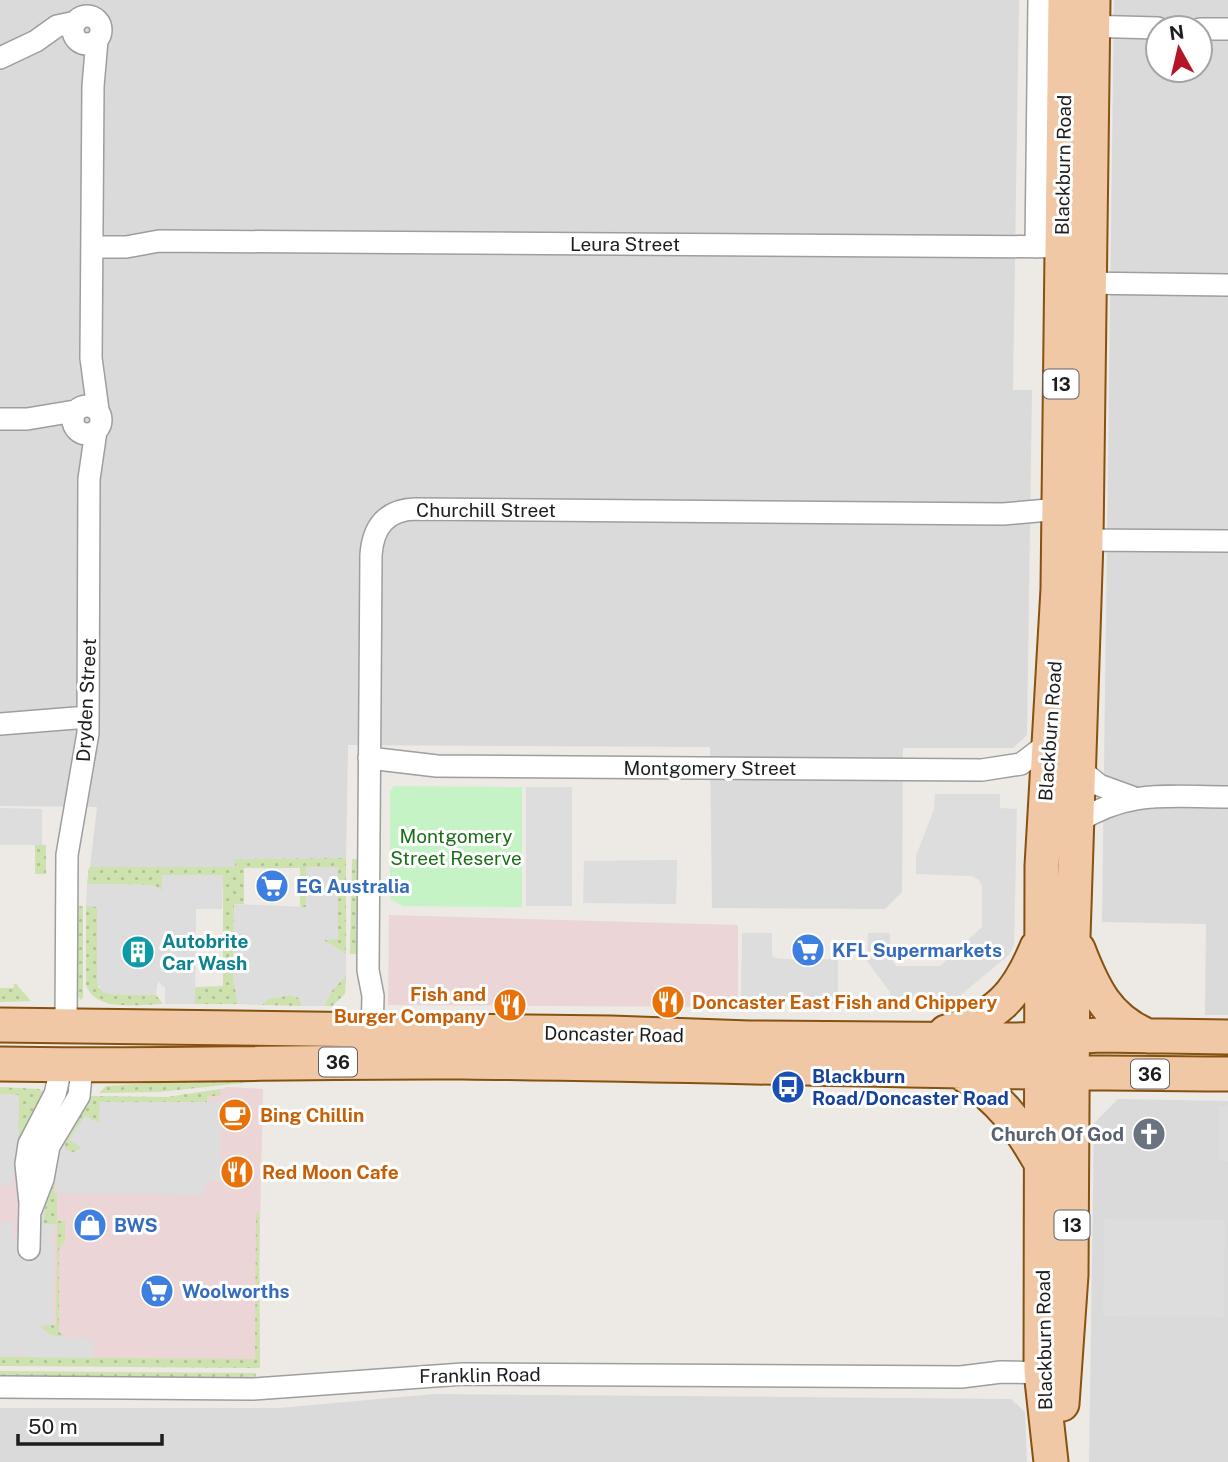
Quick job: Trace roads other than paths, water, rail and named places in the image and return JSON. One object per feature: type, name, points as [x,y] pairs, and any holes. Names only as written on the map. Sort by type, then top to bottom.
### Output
[{"type":"main road","name":"Blackburn Road","points":[[1059,1462],[1049,1377],[1071,1275],[1058,1074],[1057,936],[1076,283],[1063,247],[1079,13]]},
{"type":"main road","name":"Blackburn Road","points":[[1057,936],[1077,822],[1062,758]]},
{"type":"main road","points":[[923,1039],[966,1026],[998,1009],[1057,936],[1103,1003],[1128,1028],[1148,1036]]},
{"type":"main road","name":"Doncaster Road","points":[[0,1025],[66,1014],[367,1030],[923,1039],[1228,1037]]},
{"type":"main road","points":[[66,1014],[72,1065]]},
{"type":"main road","name":"Doncaster Road","points":[[0,1064],[367,1062],[676,1065],[962,1073],[1228,1074]]},
{"type":"main road","points":[[962,1073],[1006,1109],[1019,1124],[1042,1166]]},
{"type":"main road","name":"Blackburn Road","points":[[1051,1462],[1042,1166],[1058,1074]]},
{"type":"street","points":[[1039,0],[1063,247]]},
{"type":"street","points":[[1079,13],[1144,25]]},
{"type":"street","points":[[0,58],[85,23]]},
{"type":"street","name":"Dryden Street","points":[[66,1014],[67,855],[88,725],[89,479],[83,420],[91,358],[93,86],[85,23]]},
{"type":"street","name":"Leura Street","points":[[93,241],[127,247],[159,241],[1063,247]]},
{"type":"street","points":[[1076,283],[1228,285]]},
{"type":"street","points":[[0,419],[83,420]]},
{"type":"street","name":"Churchill Street","points":[[367,1062],[367,1030],[373,996],[368,970],[372,543],[380,524],[395,512],[415,509],[1003,514],[1228,541]]},
{"type":"street","points":[[8,724],[88,725]]},
{"type":"street","points":[[1062,758],[1110,790],[1134,797],[1228,797]]},
{"type":"street","name":"Montgomery Street","points":[[369,766],[982,770],[1030,777],[1062,758]]},
{"type":"street","points":[[1077,822],[1102,807],[1134,797]]},
{"type":"street","points":[[29,1249],[30,1212],[39,1165],[79,1096],[72,1065]]},
{"type":"street","name":"Franklin Road","points":[[0,1387],[253,1389],[463,1374],[1049,1377]]},
{"type":"place","name":"EG Australia","points":[[272,886]]},
{"type":"place","name":"KFL Supermarkets","points":[[808,950]]},
{"type":"place","name":"Autobrite Car Wash","points":[[138,952]]},
{"type":"place","name":"Doncaster East Fish and Chippery","points":[[668,1002]]},
{"type":"place","name":"Fish and Burger Company","points":[[510,1005]]},
{"type":"place","name":"Blackburn Road/Doncaster Road","points":[[788,1087]]},
{"type":"place","name":"Bing Chillin","points":[[235,1115]]},
{"type":"place","name":"Church Of God","points":[[1149,1134]]},
{"type":"place","name":"Red Moon Cafe","points":[[237,1172]]},
{"type":"place","name":"BWS","points":[[90,1225]]},
{"type":"place","name":"Woolworths","points":[[157,1291]]},
{"type":"park label","name":"Montgomery Street Reserve","points":[[456,847]]}]
